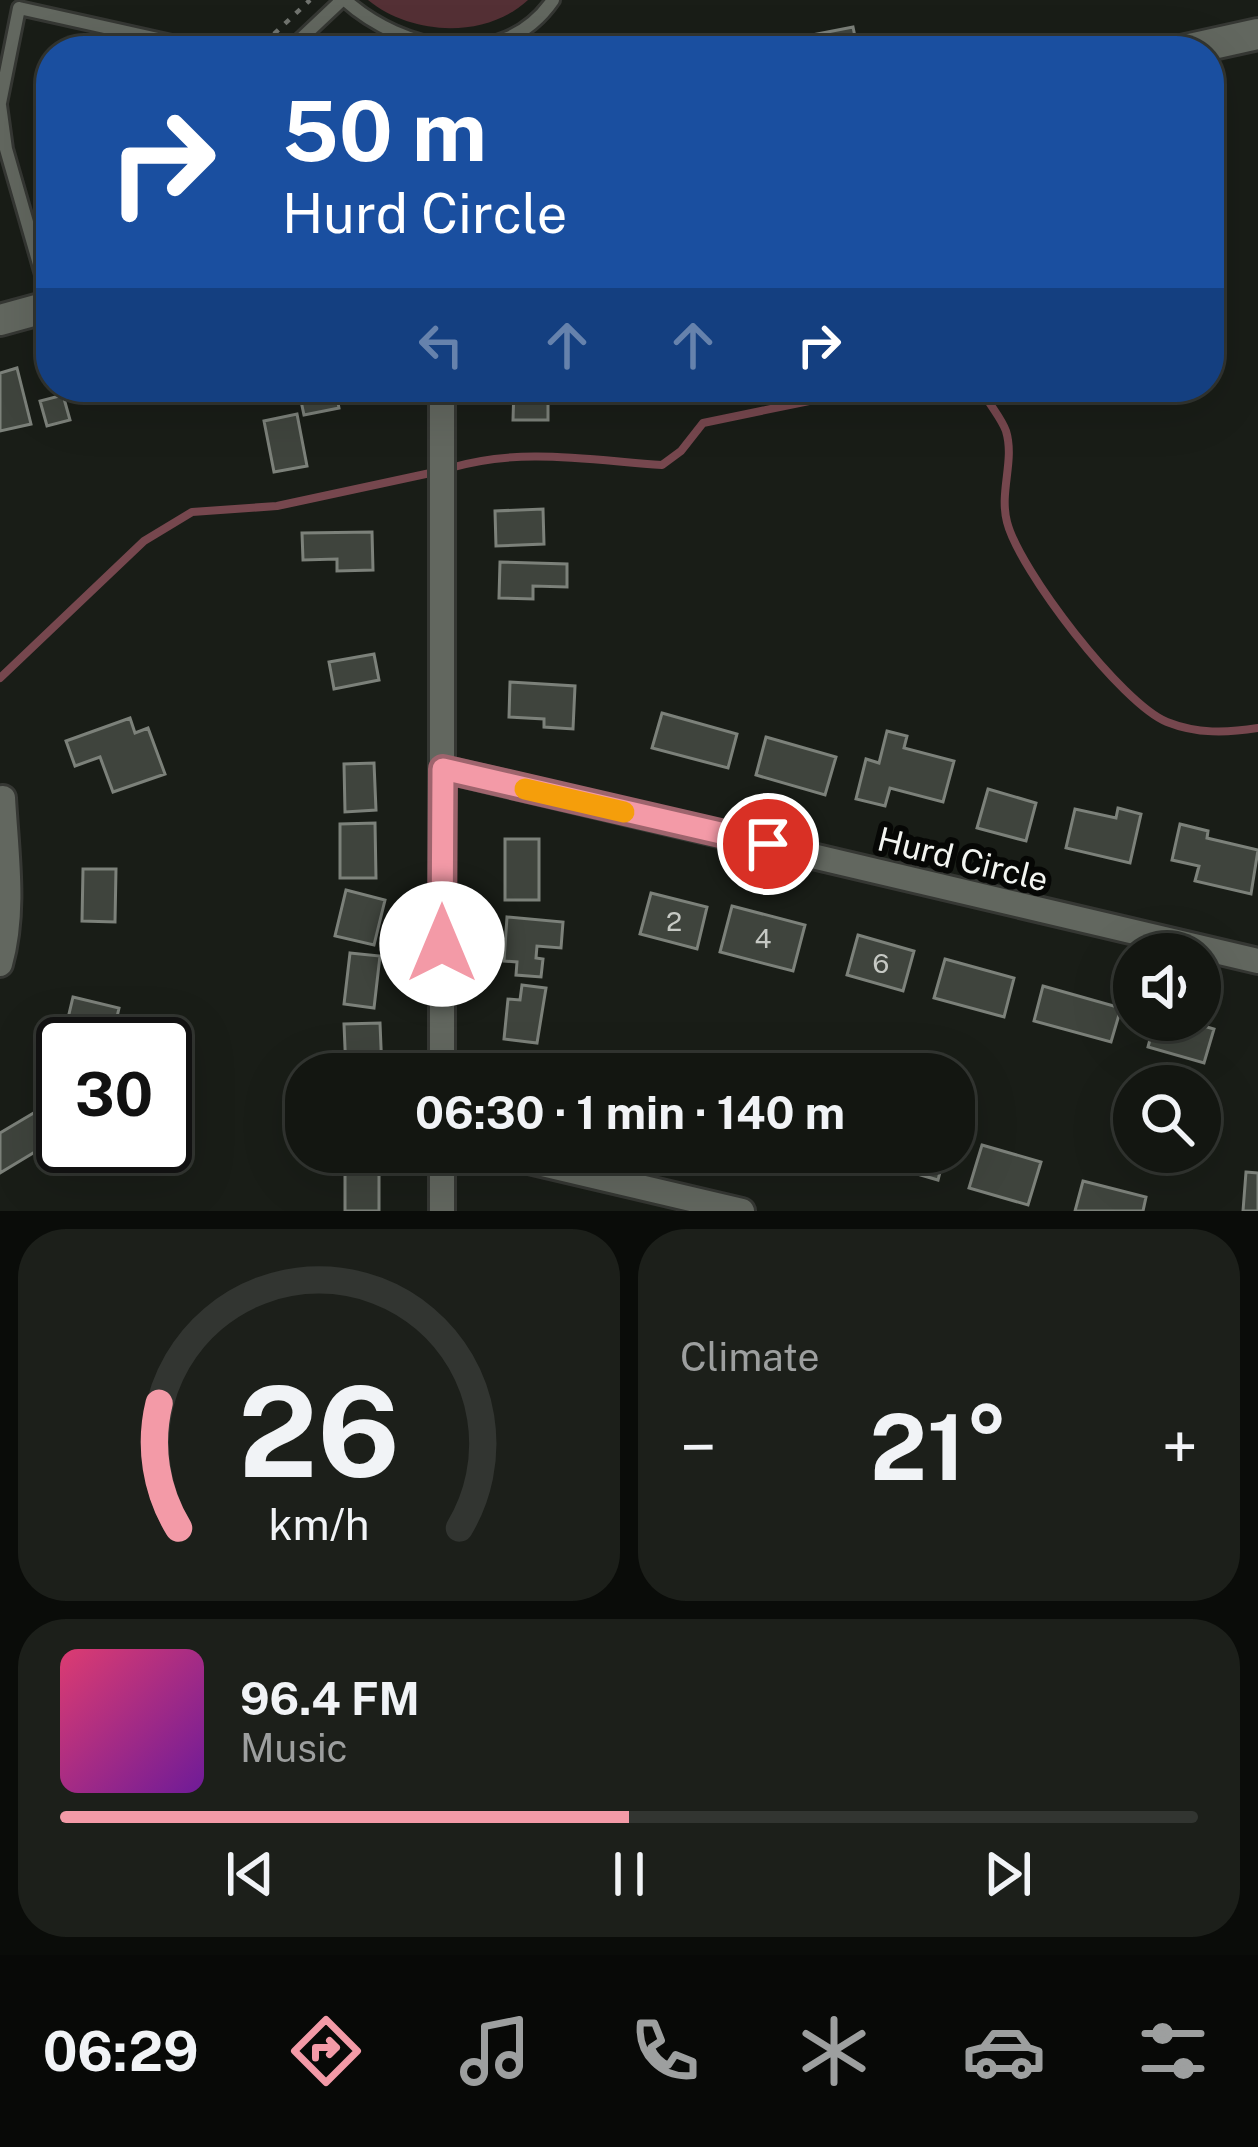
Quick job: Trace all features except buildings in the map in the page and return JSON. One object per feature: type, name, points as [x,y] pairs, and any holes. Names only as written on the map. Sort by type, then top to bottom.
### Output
[{"type":"street","points":[[1224,42],[1258,34]]},
{"type":"street","points":[[0,320],[36,310]]},
{"type":"street","points":[[442,402],[442,1053]]},
{"type":"street","name":"Hurd Circle","points":[[443,769],[1258,961]]},
{"type":"street","points":[[0,964],[7,941],[8,898],[3,798]]},
{"type":"street","points":[[442,1173],[442,1211]]},
{"type":"street","points":[[580,1173],[742,1211]]},
{"type":"lane","points":[[305,36],[344,0],[384,30],[402,36]]},
{"type":"lane","points":[[508,36],[522,30],[554,0]]},
{"type":"lane","points":[[36,254],[6,149],[0,104],[20,4],[151,36]]},
{"type":"path","points":[[273,36],[310,0]]},
{"type":"shaded area","points":[[368,0],[528,0],[491,22],[449,28],[406,21]]},
{"type":"waterway","points":[[450,468],[529,457],[662,465],[681,451],[703,423],[804,402]]},
{"type":"waterway","points":[[989,402],[1008,442],[1005,510],[1015,544],[1075,633],[1125,690],[1167,722],[1212,731],[1258,728]]},
{"type":"waterway","points":[[0,678],[144,541],[192,512],[277,506],[435,472]]},
{"type":"slow traffic","points":[[525,789],[624,812]]},
{"type":"route","points":[[442,944],[443,769],[768,844]]}]
